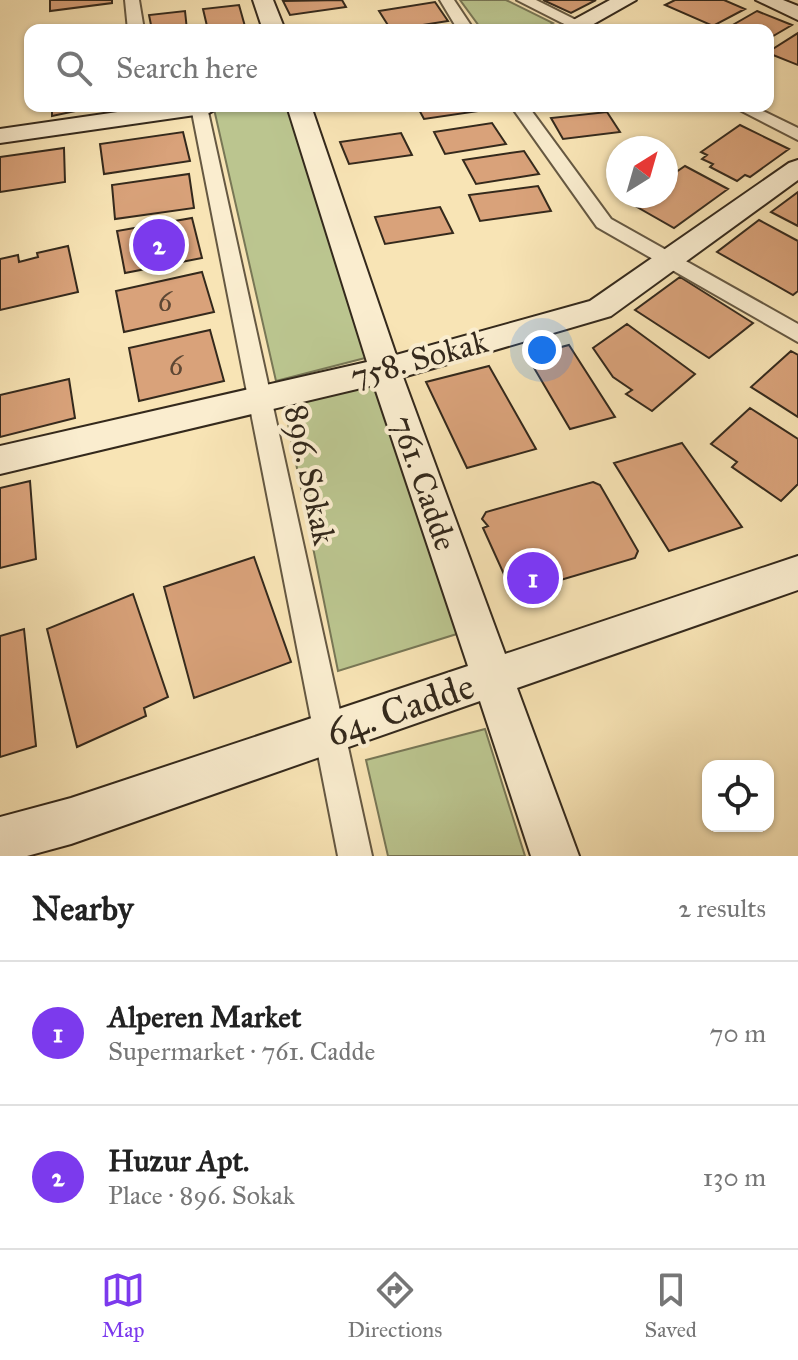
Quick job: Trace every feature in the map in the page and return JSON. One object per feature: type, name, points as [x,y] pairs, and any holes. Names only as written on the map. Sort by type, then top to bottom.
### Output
[{"type":"street","points":[[132,0],[135,24]]},
{"type":"street","points":[[263,0],[272,24]]},
{"type":"street","points":[[447,0],[462,24]]},
{"type":"street","points":[[524,0],[569,24]]},
{"type":"street","points":[[584,24],[626,0]]},
{"type":"street","points":[[766,0],[798,14]]},
{"type":"street","points":[[0,136],[138,112]]},
{"type":"street","name":"896. Sokak","points":[[205,112],[260,399],[355,856]]},
{"type":"street","name":"761. Cadde","points":[[301,112],[385,370],[555,856]]},
{"type":"street","points":[[523,112],[604,223],[798,334]]},
{"type":"street","points":[[752,112],[798,135]]},
{"type":"street","name":"758. Sokak","points":[[0,460],[385,370],[600,309],[798,168]]},
{"type":"street","name":"64. Cadde","points":[[0,840],[71,821],[797,576]]},
{"type":"green space","points":[[460,0],[506,0],[553,23],[551,24],[478,24]]},
{"type":"green space","points":[[215,112],[291,112],[369,357],[276,381]]},
{"type":"green space","points":[[374,382],[460,633],[338,671],[284,404]]},
{"type":"green space","points":[[485,729],[525,856],[388,856],[366,760]]},
{"type":"building","points":[[50,0],[112,0],[112,3],[50,11]]},
{"type":"building","points":[[342,0],[346,7],[290,15],[283,1]]},
{"type":"building","points":[[543,0],[596,0],[571,13]]},
{"type":"building","points":[[675,0],[724,0],[745,9],[717,24],[708,24],[665,5]]},
{"type":"building","points":[[435,2],[448,21],[387,24],[379,11]]},
{"type":"building","points":[[239,5],[244,24],[207,24],[203,9]]},
{"type":"building","points":[[185,11],[186,24],[151,24],[149,15]]},
{"type":"building","points":[[757,11],[792,25],[774,36],[774,24],[734,24]]},
{"type":"building","points":[[798,33],[798,65],[774,55],[774,48]]},
{"type":"building","points":[[420,112],[472,112],[424,119]]},
{"type":"building","points":[[607,112],[620,132],[563,139],[551,118]]},
{"type":"building","points":[[492,123],[506,144],[445,154],[434,132]]},
{"type":"building","points":[[740,125],[789,149],[750,177],[745,175],[737,181],[710,167],[713,164],[702,159],[707,155],[701,152]]},
{"type":"building","points":[[183,132],[190,161],[104,174],[100,144]]},
{"type":"building","points":[[401,133],[412,155],[349,164],[340,142]]},
{"type":"building","points":[[64,148],[65,182],[0,192],[0,157]]},
{"type":"building","points":[[524,151],[539,174],[476,184],[463,160]]},
{"type":"building","points":[[685,166],[728,189],[674,228],[639,208],[678,208],[678,171]]},
{"type":"building","points":[[189,174],[194,208],[115,219],[112,185]]},
{"type":"building","points":[[538,186],[551,211],[480,221],[469,195]]},
{"type":"building","points":[[798,192],[798,226],[771,212]]},
{"type":"building","points":[[440,207],[453,233],[385,244],[375,217]]},
{"type":"building","points":[[192,218],[202,258],[125,273],[117,231]]},
{"type":"building","points":[[759,220],[798,241],[798,291],[793,295],[717,252]]},
{"type":"building","points":[[68,246],[78,292],[0,310],[0,259],[18,255],[19,262],[38,257],[37,253]]},
{"type":"building","points":[[202,272],[214,312],[124,332],[116,291]]},
{"type":"building","points":[[680,277],[753,323],[709,358],[635,310]]},
{"type":"building","points":[[627,324],[695,374],[652,411],[626,394],[632,390],[613,377],[593,348]]},
{"type":"building","points":[[210,330],[224,381],[139,401],[129,348]]},
{"type":"building","points":[[569,345],[615,417],[570,429],[527,356]]},
{"type":"building","points":[[791,351],[798,355],[798,417],[751,387]]},
{"type":"building","points":[[489,366],[536,449],[467,468],[426,382]]},
{"type":"building","points":[[69,379],[75,418],[0,437],[0,395]]},
{"type":"building","points":[[750,408],[798,439],[798,484],[781,501],[732,467],[737,462],[711,444]]},
{"type":"building","points":[[682,443],[742,527],[669,551],[614,463]]},
{"type":"building","points":[[30,481],[36,559],[0,568],[0,488]]},
{"type":"building","points":[[593,482],[600,485],[638,551],[635,558],[520,592],[514,578],[507,581],[483,528],[488,526],[482,519],[486,512]]},
{"type":"building","points":[[254,557],[291,662],[194,698],[164,587]]},
{"type":"building","points":[[133,594],[168,697],[144,708],[146,716],[77,747],[47,629]]},
{"type":"building","points":[[24,629],[36,746],[0,757],[0,636]]},
{"type":"place","name":"Huzur Apt.","points":[[159,245]]},
{"type":"place","name":"Alperen Market","points":[[533,578]]}]
